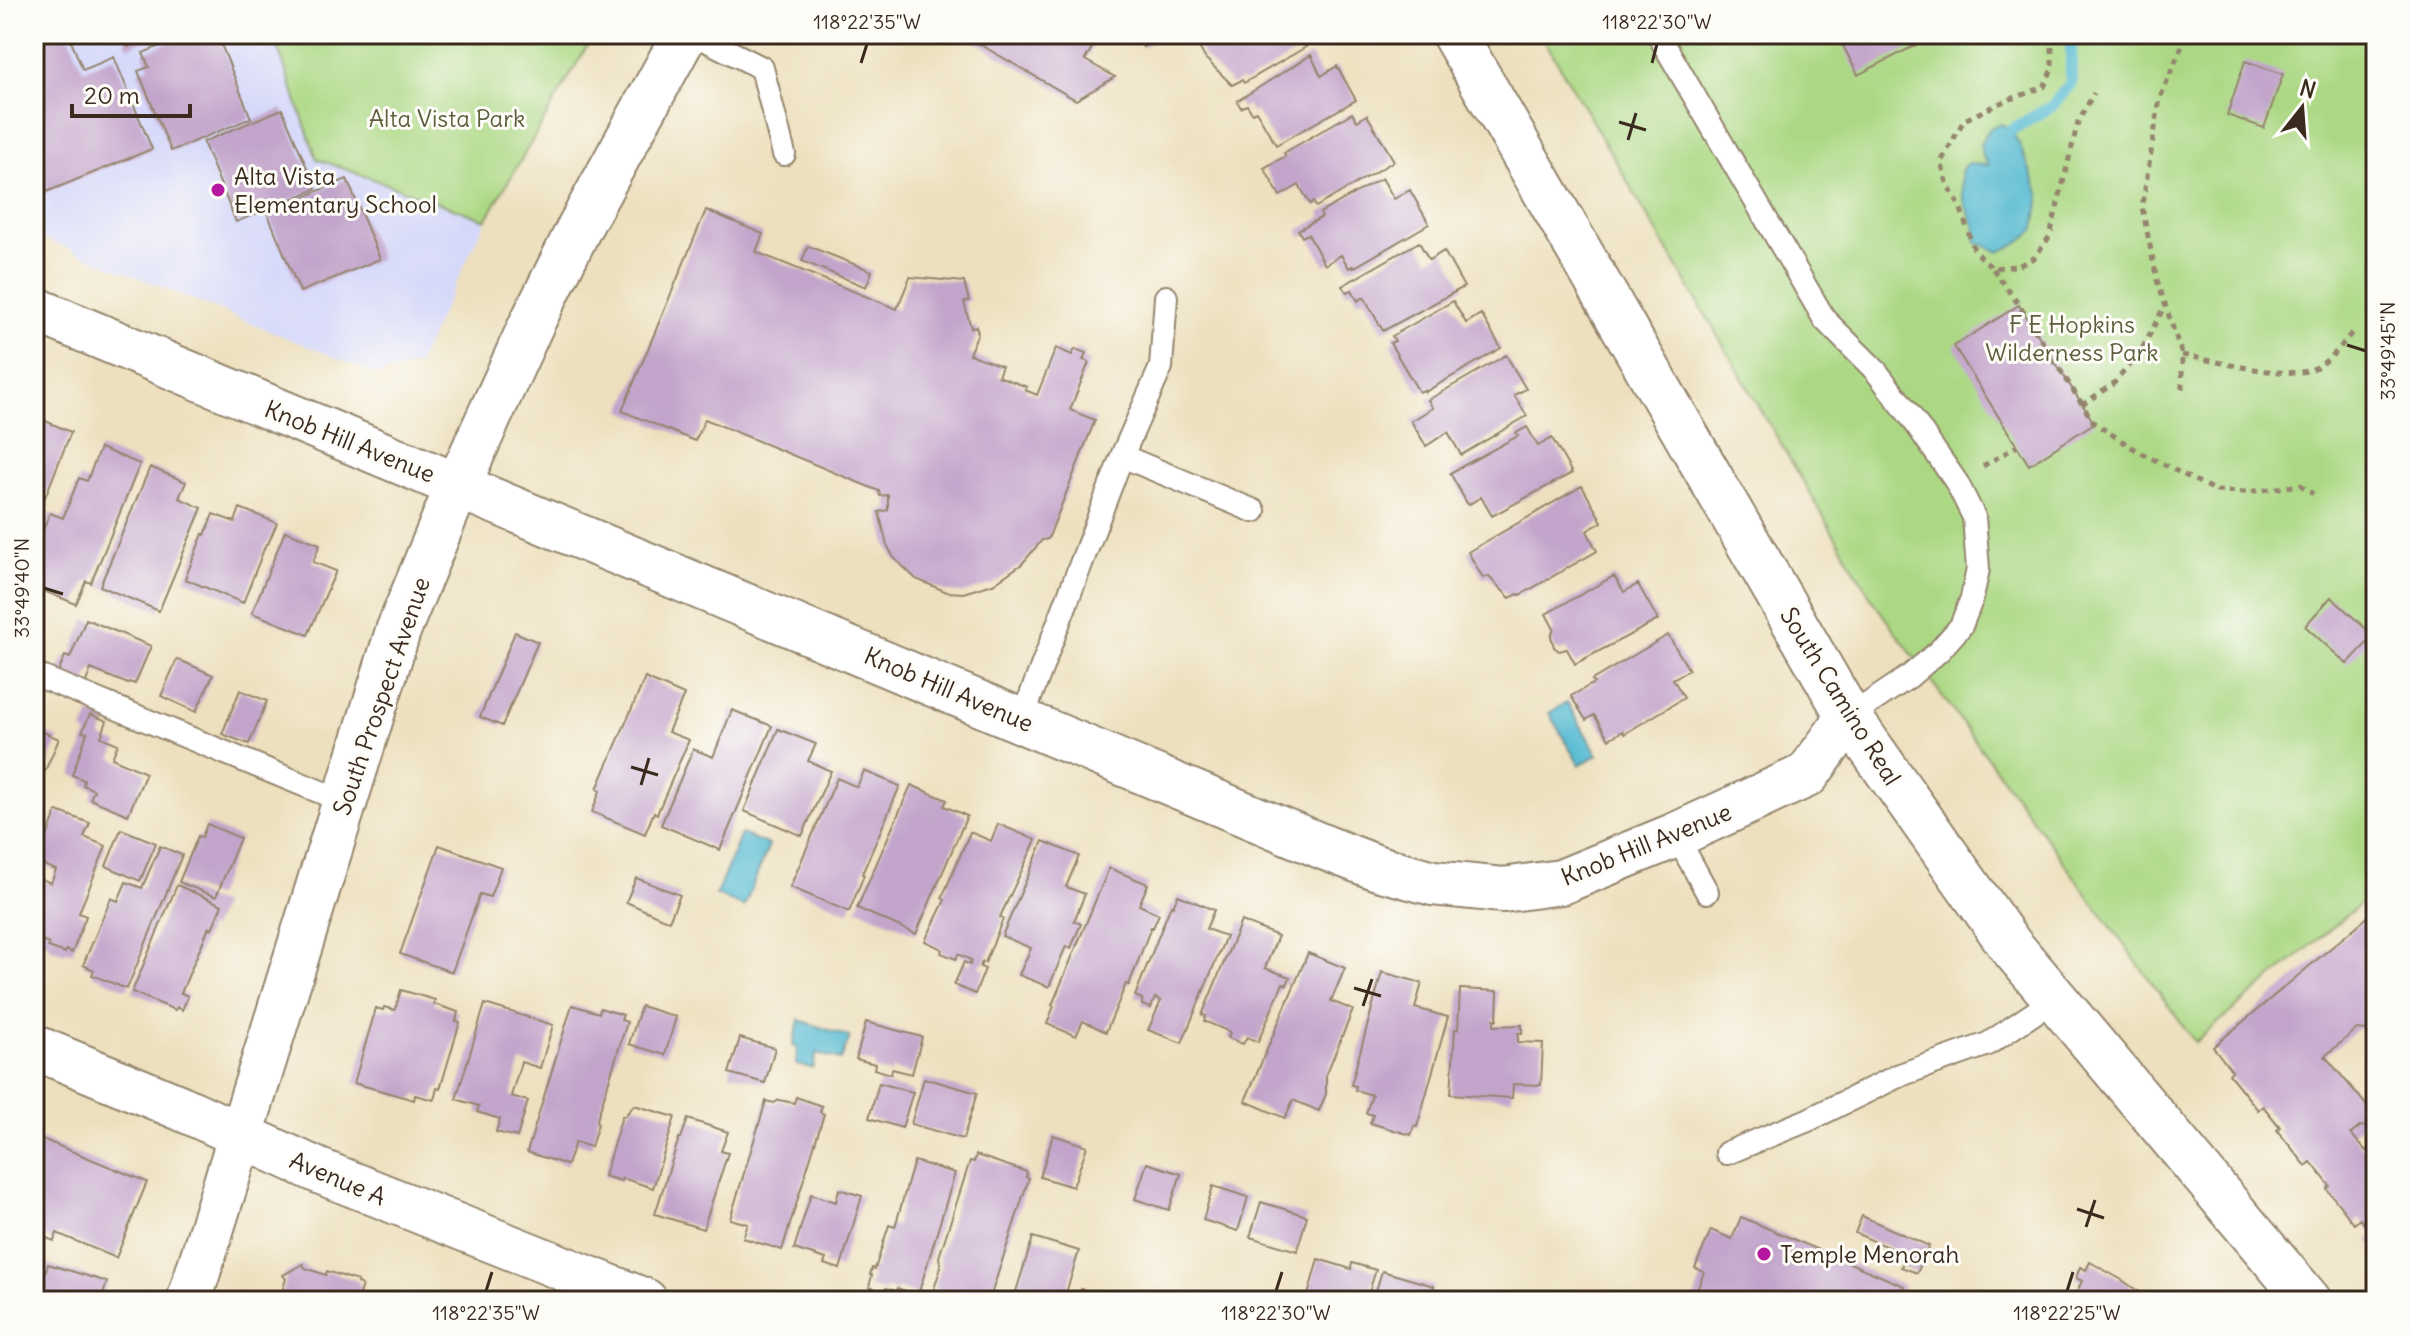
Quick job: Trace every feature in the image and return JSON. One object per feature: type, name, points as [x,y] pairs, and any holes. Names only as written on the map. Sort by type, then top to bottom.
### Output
[{"type":"main road","name":"South Prospect Avenue","points":[[189,1301],[398,631],[458,485],[532,323],[580,226],[685,34]]},
{"type":"main road","name":"South Camino Real","points":[[1454,34],[1849,717],[2010,945],[2309,1301]]},
{"type":"main road","name":"Knob Hill Avenue","points":[[34,309],[1365,863],[1433,883],[1503,890],[1561,882],[1676,835],[1807,775],[1849,717]]},
{"type":"main road","name":"Avenue A","points":[[34,1047],[319,1171],[645,1301]]},
{"type":"lane","points":[[694,34],[762,68],[784,154]]},
{"type":"lane","points":[[1658,34],[1825,320],[1876,371],[1957,483],[1974,517],[1978,569],[1972,598],[1961,626],[1939,651],[1910,676],[1849,717]]},
{"type":"lane","points":[[1022,719],[1122,456],[1161,367],[1166,297]]},
{"type":"lane","points":[[1122,456],[1254,511]]},
{"type":"lane","points":[[34,674],[345,802]]},
{"type":"lane","points":[[1676,835],[1707,892]]},
{"type":"lane","points":[[1727,1153],[1808,1120],[1900,1075],[1988,1044],[2055,999]]},
{"type":"path","points":[[2182,389],[2182,355],[2157,280],[2142,207],[2160,98],[2187,34]]},
{"type":"path","points":[[2052,47],[2052,69],[2044,87],[1964,120],[1941,162],[1974,250],[1992,268],[2019,305],[2094,423],[2154,460],[2216,491],[2247,492],[2301,485],[2313,494]]},
{"type":"path","points":[[1992,268],[2018,266],[2034,258],[2050,236],[2078,122],[2094,93]]},
{"type":"path","points":[[2082,405],[2113,384],[2139,355],[2166,303]]},
{"type":"path","points":[[2182,355],[2271,371],[2306,371],[2331,358],[2354,330]]},
{"type":"path","points":[[1957,483],[2017,446]]},
{"type":"shaded area","name":"Alta Vista Elementary School","points":[[34,34],[273,34],[317,159],[486,220],[417,365],[378,375],[34,235]]},
{"type":"green space","name":"Alta Vista Park","points":[[273,34],[594,34],[486,220],[317,159]]},
{"type":"green space","name":"F E Hopkins Wilderness Park","points":[[1541,34],[2376,34],[2376,891],[2195,1042],[1873,601]]},
{"type":"water","points":[[2002,124],[2011,130],[2020,146],[2040,195],[2035,229],[2017,244],[1999,252],[1976,242],[1974,226],[1963,196],[1961,171],[1966,164],[1989,165],[1982,155],[1980,144],[1990,128]]},
{"type":"water","points":[[1567,702],[1598,755],[1579,765],[1549,713]]},
{"type":"water","points":[[741,834],[769,845],[744,907],[716,895]]},
{"type":"water","points":[[799,1020],[850,1037],[841,1060],[816,1053],[813,1068],[796,1065],[797,1048],[793,1046]]},
{"type":"building","points":[[34,34],[68,34],[83,70],[114,57],[152,149],[34,197]]},
{"type":"building","points":[[123,34],[159,34],[128,47]]},
{"type":"building","points":[[188,34],[212,34],[215,40],[219,39],[251,118],[171,151],[138,71],[149,67],[143,53]]},
{"type":"building","points":[[962,34],[1085,34],[1096,41],[1085,60],[1115,77],[1076,100]]},
{"type":"building","points":[[1135,34],[1164,34],[1143,47]]},
{"type":"building","points":[[1206,34],[1298,34],[1306,47],[1244,83],[1242,80],[1232,85],[1205,58],[1195,40]]},
{"type":"building","points":[[1837,34],[1910,34],[1916,45],[1858,75]]},
{"type":"building","points":[[1311,55],[1321,76],[1337,66],[1356,100],[1276,145],[1256,111],[1252,113],[1247,105],[1241,108],[1237,101]]},
{"type":"building","points":[[2245,61],[2283,74],[2264,128],[2227,115]]},
{"type":"building","points":[[282,109],[316,189],[236,222],[203,142]]},
{"type":"building","points":[[1352,113],[1357,121],[1367,115],[1394,161],[1316,207],[1313,202],[1310,204],[1299,185],[1280,196],[1264,168]]},
{"type":"building","points":[[1382,178],[1394,199],[1410,190],[1429,224],[1353,268],[1349,268],[1341,255],[1325,265],[1308,234],[1302,237],[1298,230],[1322,217],[1320,213]]},
{"type":"building","points":[[347,179],[380,259],[300,292],[267,212]]},
{"type":"building","points":[[706,210],[763,234],[756,252],[897,309],[910,277],[964,282],[969,301],[964,302],[971,328],[976,326],[978,333],[969,354],[1002,366],[998,376],[1027,387],[1025,390],[1037,395],[1056,348],[1072,355],[1075,349],[1086,353],[1083,360],[1089,362],[1070,410],[1095,420],[1048,539],[1042,540],[1022,564],[993,584],[963,593],[947,592],[916,579],[894,558],[887,545],[879,512],[888,510],[888,495],[880,496],[879,491],[705,419],[695,441],[622,411]]},
{"type":"building","points":[[1419,242],[1429,260],[1444,251],[1464,287],[1383,331],[1364,297],[1358,301],[1352,290],[1347,292],[1342,286]]},
{"type":"building","points":[[808,246],[872,271],[866,287],[802,261]]},
{"type":"building","points":[[1453,301],[1466,323],[1481,314],[1501,348],[1425,392],[1419,392],[1390,343],[1395,341],[1392,336]]},
{"type":"building","points":[[2019,305],[2094,423],[2029,465],[1954,346]]},
{"type":"building","points":[[1506,355],[1526,389],[1514,395],[1527,416],[1461,455],[1448,432],[1426,446],[1411,421],[1433,408],[1428,400]]},
{"type":"building","points":[[34,416],[71,432],[34,525]]},
{"type":"building","points":[[1527,427],[1538,446],[1552,438],[1572,473],[1492,516],[1481,497],[1468,505],[1450,473],[1518,436],[1516,433]]},
{"type":"building","points":[[100,448],[140,464],[91,583],[86,581],[76,604],[34,587],[34,551],[50,513],[63,518],[79,478],[87,481]]},
{"type":"building","points":[[150,467],[186,482],[179,498],[202,508],[159,611],[100,586]]},
{"type":"building","points":[[1582,486],[1602,522],[1587,531],[1597,551],[1510,598],[1488,576],[1483,578],[1468,552]]},
{"type":"building","points":[[240,508],[277,523],[243,603],[185,579],[213,514],[235,522]]},
{"type":"building","points":[[285,531],[320,544],[313,562],[336,571],[308,635],[252,613]]},
{"type":"building","points":[[1614,576],[1624,592],[1638,584],[1658,620],[1575,664],[1567,649],[1559,651],[1554,647],[1551,636],[1554,629],[1546,614]]},
{"type":"building","points":[[2331,597],[2374,636],[2347,664],[2305,626]]},
{"type":"building","points":[[86,619],[151,646],[135,684],[91,669],[84,687],[56,676],[65,656],[70,658]]},
{"type":"building","points":[[515,632],[538,642],[502,726],[480,717]]},
{"type":"building","points":[[1668,635],[1689,670],[1673,679],[1684,698],[1624,734],[1623,731],[1609,739],[1594,715],[1586,720],[1571,696]]},
{"type":"building","points":[[177,659],[213,675],[196,712],[161,696]]},
{"type":"building","points":[[645,678],[684,695],[668,732],[689,740],[645,834],[592,812],[600,791],[597,789]]},
{"type":"building","points":[[240,690],[267,701],[249,744],[222,734]]},
{"type":"building","points":[[732,710],[772,726],[720,850],[661,825],[693,749],[713,757]]},
{"type":"building","points":[[90,714],[107,721],[101,737],[118,744],[112,758],[146,773],[128,815],[90,799],[94,790],[83,785],[84,780],[72,775],[87,733],[82,732]]},
{"type":"building","points":[[34,728],[59,739],[41,780],[34,777]]},
{"type":"building","points":[[778,729],[816,744],[808,761],[831,771],[802,836],[744,811]]},
{"type":"building","points":[[864,771],[900,786],[849,912],[790,887],[837,778],[857,787]]},
{"type":"building","points":[[911,785],[947,800],[944,806],[967,816],[916,934],[857,908]]},
{"type":"building","points":[[57,811],[90,823],[84,837],[106,846],[79,913],[86,916],[72,953],[48,947],[49,944],[34,937],[34,876],[51,883],[56,870],[37,862]]},
{"type":"building","points":[[207,824],[240,838],[216,897],[179,882],[198,836],[202,837]]},
{"type":"building","points":[[998,824],[1036,840],[1000,917],[1003,919],[985,963],[982,962],[980,967],[985,969],[975,994],[954,985],[964,962],[970,965],[971,960],[958,954],[956,959],[941,953],[942,949],[925,941],[945,900],[942,898],[970,832],[991,841]]},
{"type":"building","points":[[121,829],[156,843],[140,881],[106,866]]},
{"type":"building","points":[[1043,841],[1079,856],[1066,887],[1085,894],[1074,921],[1081,924],[1071,948],[1066,946],[1049,987],[1019,975],[1031,948],[1002,936]]},
{"type":"building","points":[[439,845],[501,867],[490,897],[480,894],[452,972],[400,954]]},
{"type":"building","points":[[160,846],[182,855],[127,989],[92,975],[94,970],[83,965],[111,898],[118,901],[126,882],[142,888]]},
{"type":"building","points":[[1109,868],[1148,884],[1139,905],[1159,914],[1106,1032],[1083,1021],[1076,1036],[1047,1024]]},
{"type":"building","points":[[636,878],[680,895],[669,921],[626,902]]},
{"type":"building","points":[[177,885],[222,905],[212,929],[209,927],[181,993],[188,996],[182,1010],[132,992]]},
{"type":"building","points":[[1178,895],[1214,910],[1206,929],[1226,936],[1182,1043],[1148,1030],[1161,1001],[1155,998],[1151,1008],[1142,1005],[1142,999],[1135,996],[1171,905]]},
{"type":"building","points":[[2376,910],[2376,1013],[2368,1021],[2376,1022],[2376,1031],[2357,1029],[2325,1056],[2373,1113],[2376,1103],[2376,1248],[2369,1240],[2374,1236],[2360,1219],[2354,1224],[2311,1162],[2306,1166],[2277,1130],[2280,1127],[2263,1106],[2258,1110],[2229,1074],[2232,1071],[2213,1047]],"holes":[[[2361,1126],[2372,1128],[2370,1143],[2373,1145],[2366,1151],[2351,1134]]]},
{"type":"building","points":[[1241,921],[1278,936],[1265,968],[1290,977],[1287,985],[1283,983],[1258,1042],[1247,1037],[1243,1044],[1228,1038],[1230,1032],[1204,1021],[1206,1016],[1202,1015]]},
{"type":"building","points":[[1308,953],[1345,968],[1331,1001],[1353,1010],[1326,1075],[1326,1094],[1319,1111],[1293,1100],[1285,1118],[1245,1101]]},
{"type":"building","points":[[1382,972],[1422,983],[1415,1008],[1448,1017],[1417,1127],[1414,1126],[1411,1135],[1370,1123],[1373,1115],[1366,1113],[1372,1095],[1355,1090],[1356,1086],[1351,1085]]},
{"type":"building","points":[[1460,989],[1498,991],[1494,1026],[1522,1025],[1518,1042],[1543,1043],[1541,1085],[1513,1084],[1512,1098],[1451,1094]]},
{"type":"building","points":[[401,990],[435,1000],[434,1004],[458,1012],[456,1021],[460,1022],[434,1100],[415,1095],[414,1100],[354,1083],[376,1008],[395,1010]]},
{"type":"building","points":[[485,1004],[553,1025],[540,1068],[521,1062],[511,1096],[528,1101],[517,1137],[496,1132],[500,1119],[477,1112],[479,1106],[456,1099]]},
{"type":"building","points":[[572,1005],[599,1013],[600,1008],[623,1015],[621,1020],[627,1022],[591,1147],[575,1142],[567,1165],[527,1152]]},
{"type":"building","points":[[641,1006],[676,1017],[665,1055],[629,1044]]},
{"type":"building","points":[[866,1022],[922,1037],[912,1074],[892,1069],[891,1074],[874,1069],[875,1064],[856,1059]]},
{"type":"building","points":[[740,1038],[775,1048],[765,1083],[729,1073]]},
{"type":"building","points":[[924,1078],[977,1093],[963,1139],[911,1124]]},
{"type":"building","points":[[879,1083],[913,1092],[902,1128],[869,1118]]},
{"type":"building","points":[[796,1097],[822,1106],[820,1112],[824,1114],[782,1250],[743,1238],[748,1224],[730,1219],[766,1101],[794,1103]]},
{"type":"building","points":[[634,1105],[675,1117],[653,1188],[604,1176],[622,1116]]},
{"type":"building","points":[[688,1119],[728,1132],[721,1151],[728,1153],[703,1229],[655,1214]]},
{"type":"building","points":[[1053,1135],[1087,1146],[1073,1187],[1040,1177]]},
{"type":"building","points":[[42,1139],[147,1182],[116,1258],[57,1233],[54,1241],[34,1233],[34,1159]]},
{"type":"building","points":[[976,1155],[1027,1172],[1026,1177],[1029,1178],[989,1301],[949,1301],[951,1294],[934,1289],[941,1267],[939,1257],[970,1161],[974,1162]]},
{"type":"building","points":[[914,1161],[955,1173],[918,1295],[897,1288],[896,1291],[886,1288],[885,1292],[869,1287],[870,1275],[872,1268],[875,1269],[889,1225],[895,1227]]},
{"type":"building","points":[[1147,1163],[1181,1174],[1169,1210],[1135,1199]]},
{"type":"building","points":[[1213,1186],[1248,1197],[1238,1231],[1203,1220]]},
{"type":"building","points":[[839,1189],[862,1196],[840,1269],[824,1264],[826,1259],[794,1249],[811,1194],[836,1202]]},
{"type":"building","points":[[1261,1202],[1307,1216],[1297,1251],[1250,1237]]},
{"type":"building","points":[[1862,1216],[1929,1246],[1917,1273],[1901,1267],[1906,1255],[1855,1233]]},
{"type":"building","name":"Temple Menorah","points":[[1741,1217],[1904,1286],[1898,1301],[1693,1301],[1704,1272],[1695,1268],[1711,1230],[1732,1239]]},
{"type":"building","points":[[1033,1237],[1079,1251],[1066,1293],[1069,1294],[1067,1301],[1013,1301]]},
{"type":"building","points":[[1318,1259],[1351,1269],[1352,1263],[1376,1270],[1366,1301],[1328,1301],[1308,1295]]},
{"type":"building","points":[[2090,1262],[2152,1301],[2073,1301],[2082,1281],[2076,1278],[2080,1267],[2086,1270]]},
{"type":"building","points":[[48,1264],[107,1282],[101,1301],[36,1301]]},
{"type":"building","points":[[303,1264],[305,1268],[326,1275],[327,1271],[358,1281],[362,1285],[357,1301],[279,1301],[286,1279],[283,1275]]},
{"type":"building","points":[[1382,1271],[1434,1286],[1430,1301],[1373,1301]]},
{"type":"building","points":[[1081,1289],[1118,1300],[1118,1301],[1077,1301]]},
{"type":"waterway","points":[[2011,130],[2052,106],[2071,83],[2071,34]]},
{"type":"place","name":"Alta Vista Elementary School","points":[[218,190]]},
{"type":"place","name":"Temple Menorah","points":[[1764,1254]]}]
